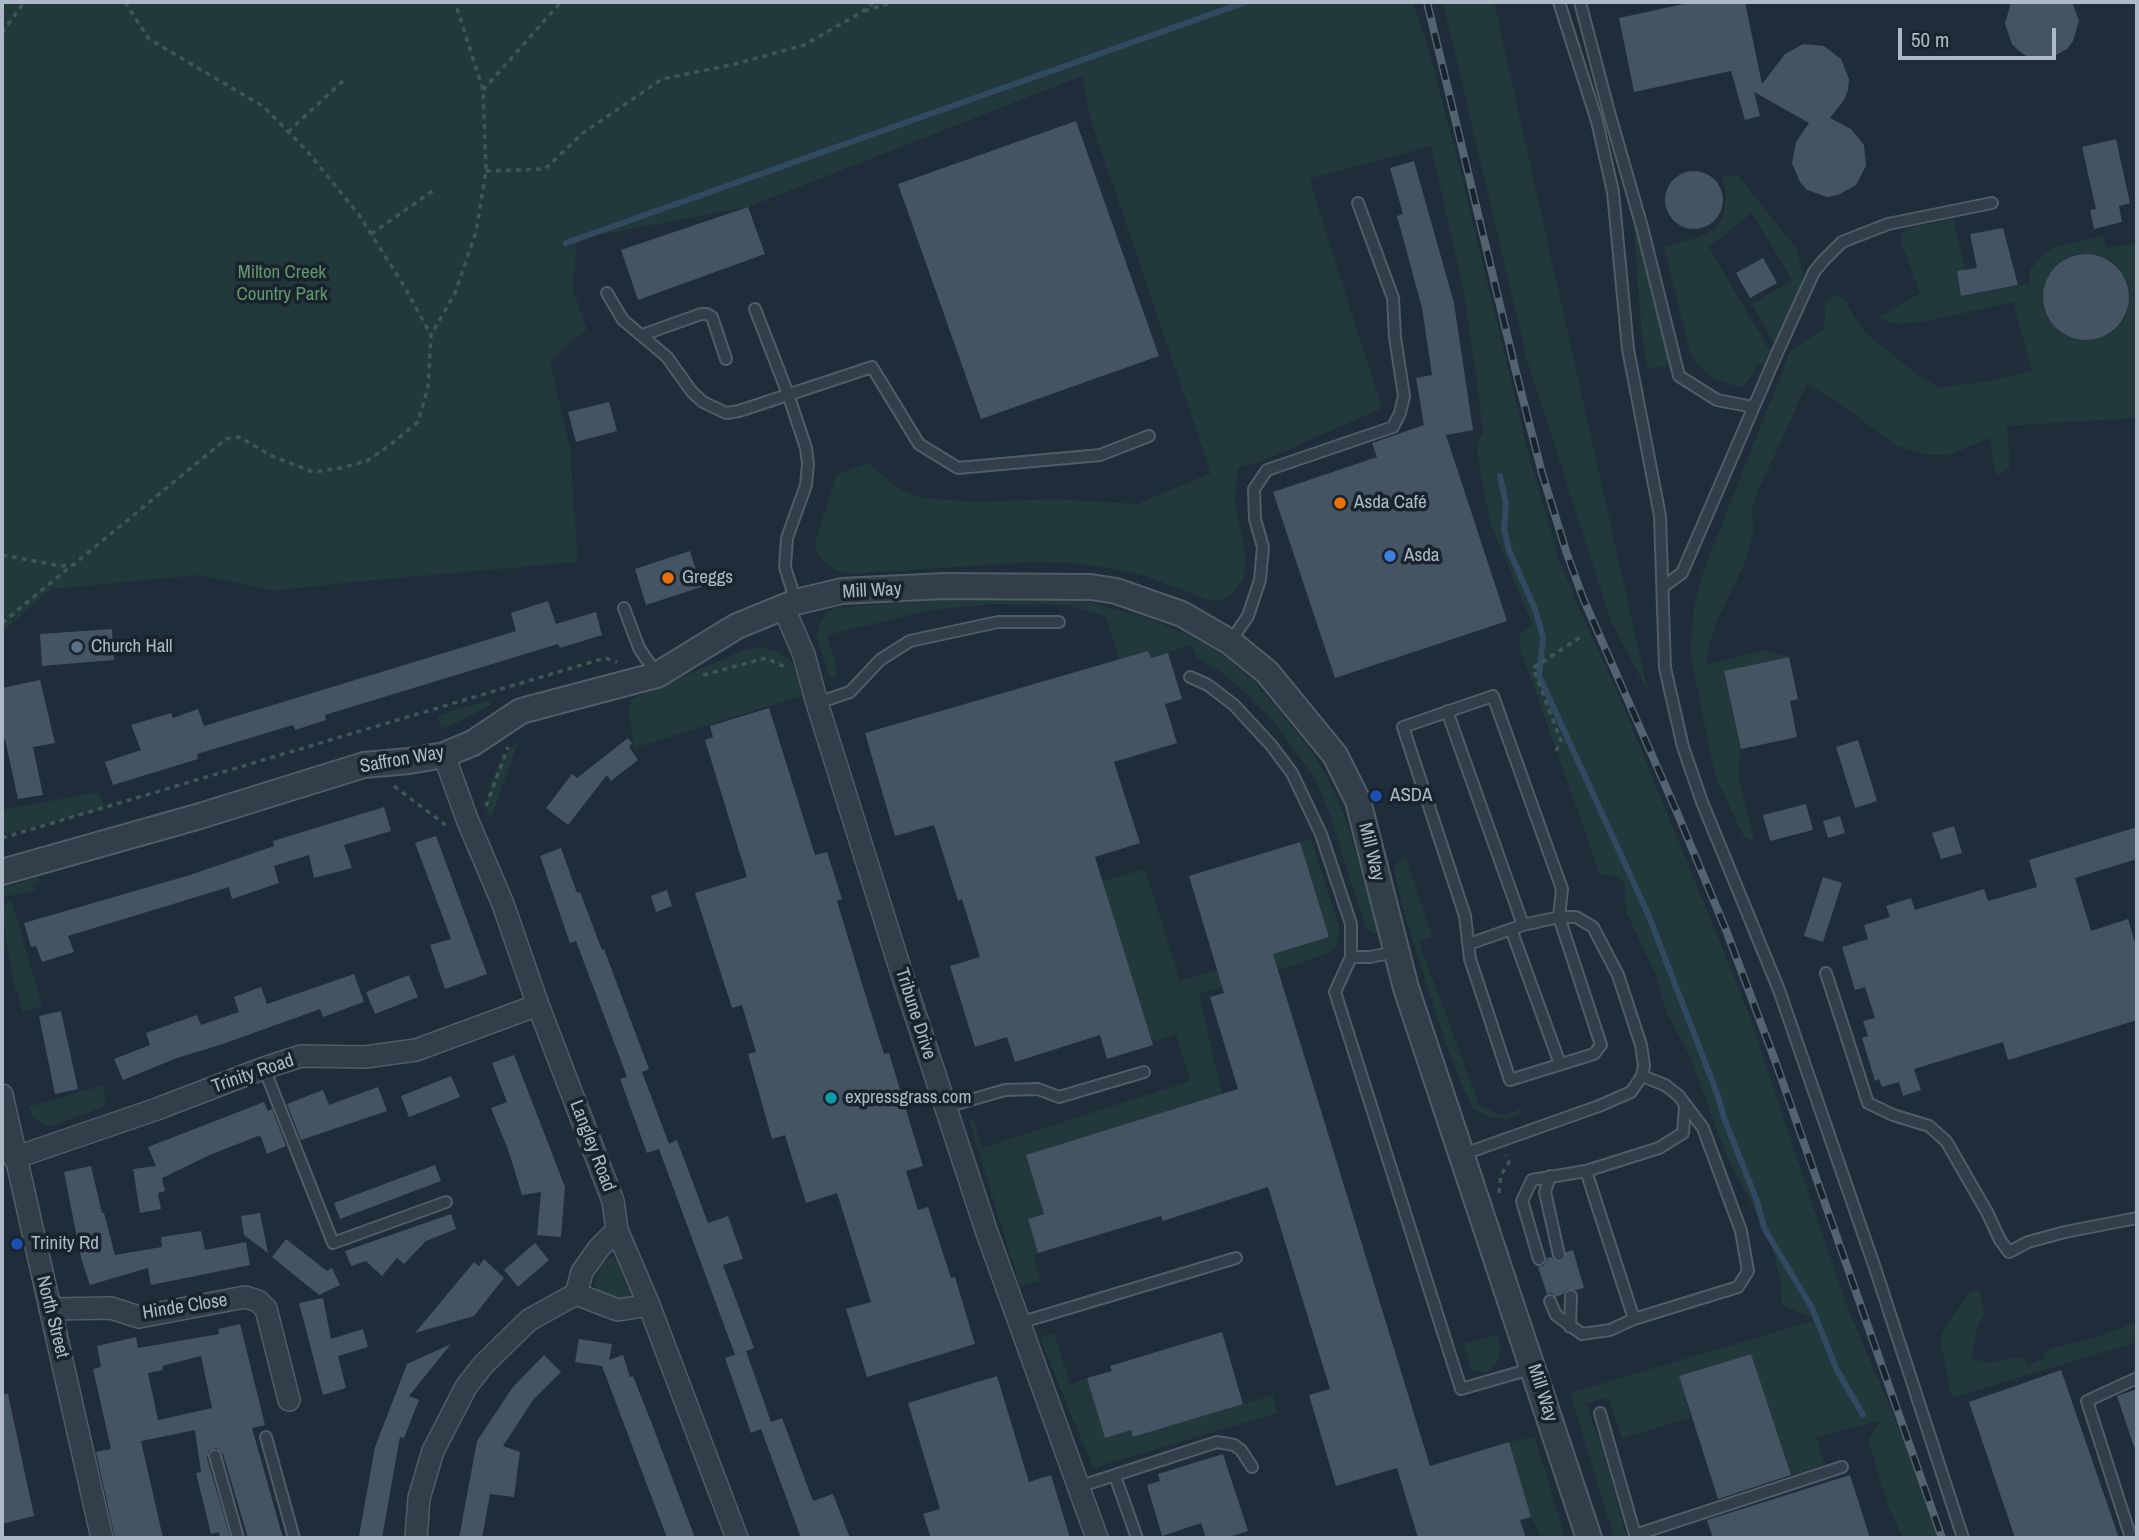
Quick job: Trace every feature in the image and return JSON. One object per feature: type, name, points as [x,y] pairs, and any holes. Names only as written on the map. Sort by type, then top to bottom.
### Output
[{"type":"street","name":"Mill Way","points":[[790,604],[842,590],[944,586],[1091,587],[1127,594],[1182,614],[1230,642],[1267,672],[1335,755],[1358,801],[1395,952],[1589,1538]]},
{"type":"street","name":"Tribune Drive","points":[[790,604],[817,703],[946,1107],[1019,1323],[1097,1538]]},
{"type":"street","name":"Saffron Way","points":[[2,872],[200,816],[364,765],[444,755],[473,743],[521,711],[657,675],[737,626],[790,604]]},
{"type":"street","name":"Langley Road","points":[[444,755],[503,904],[538,1005],[613,1201],[617,1230],[649,1305],[737,1538]]},
{"type":"street","name":"Trinity Road","points":[[14,1158],[301,1056],[365,1056],[416,1050],[538,1005]]},
{"type":"street","name":"North Street","points":[[2,1095],[14,1158],[102,1538]]},
{"type":"street","points":[[416,1538],[419,1498],[433,1451],[466,1387],[483,1365],[529,1320],[576,1294],[582,1272],[599,1248],[617,1230]]},
{"type":"street","points":[[576,1294],[618,1310],[649,1305]]},
{"type":"street","name":"Hinde Close","points":[[50,1309],[111,1308],[139,1317],[245,1297],[258,1301],[267,1310],[289,1400]]},
{"type":"lane","points":[[1559,2],[1597,121],[1613,192],[1628,349],[1660,516],[1665,668],[1683,747],[1702,802],[1779,990],[1875,1268],[1963,1538]]},
{"type":"lane","points":[[1580,2],[1642,227],[1679,376],[1717,400],[1754,407]]},
{"type":"lane","points":[[1664,586],[1682,573],[1814,272],[1842,242],[1888,224],[1992,203]]},
{"type":"lane","points":[[1230,642],[1248,616],[1260,580],[1263,547],[1255,519],[1254,489],[1267,470],[1392,427],[1400,413],[1404,396],[1395,337],[1393,298],[1358,204]]},
{"type":"lane","points":[[607,293],[623,320],[667,357],[692,392],[703,402],[726,412],[739,411],[872,367],[919,444],[958,468],[1100,455],[1149,436]]},
{"type":"lane","points":[[755,309],[788,394],[806,449],[808,464],[806,485],[787,538],[785,567],[790,604]]},
{"type":"lane","points":[[642,335],[707,314],[712,317],[726,359]]},
{"type":"lane","points":[[624,608],[639,648],[657,675]]},
{"type":"lane","points":[[817,703],[850,692],[880,660],[910,641],[998,622],[1059,622]]},
{"type":"lane","points":[[1190,677],[1208,685],[1234,705],[1271,744],[1292,773],[1321,834],[1351,924],[1351,957],[1335,992],[1461,1389],[1534,1368]]},
{"type":"lane","points":[[1493,696],[1562,889],[1559,917],[1601,1045],[1594,1054],[1510,1080],[1470,959],[1465,916],[1403,727],[1447,711],[1493,696]]},
{"type":"lane","points":[[1447,711],[1523,925]]},
{"type":"lane","points":[[1461,1155],[1599,1107],[1631,1092],[1642,1076],[1644,1066],[1642,1045],[1618,975],[1593,927],[1576,917],[1559,917],[1523,925],[1469,944]]},
{"type":"lane","points":[[1511,929],[1560,1064]]},
{"type":"lane","points":[[1351,957],[1370,957],[1395,952]]},
{"type":"lane","points":[[1826,973],[1868,1103],[1893,1115],[1929,1126],[1946,1141],[2009,1252],[2028,1242],[2065,1232],[2137,1218]]},
{"type":"lane","points":[[264,1068],[333,1243],[446,1202]]},
{"type":"lane","points":[[946,1107],[1005,1090],[1038,1089],[1059,1097],[1144,1072]]},
{"type":"lane","points":[[1550,1301],[1556,1315],[1582,1334],[1610,1330],[1634,1319],[1738,1287],[1748,1271],[1741,1231],[1703,1128],[1679,1096],[1665,1085],[1642,1076]]},
{"type":"lane","points":[[1539,1259],[1522,1201],[1532,1180],[1586,1171],[1659,1148],[1683,1133],[1685,1106]]},
{"type":"lane","points":[[1586,1171],[1634,1319]]},
{"type":"lane","points":[[1550,1176],[1545,1192],[1559,1255]]},
{"type":"lane","points":[[1019,1323],[1236,1258]]},
{"type":"lane","points":[[1570,1327],[1571,1296]]},
{"type":"lane","points":[[2131,1538],[2087,1401],[2137,1378]]},
{"type":"lane","points":[[1600,1413],[1636,1537],[1842,1467]]},
{"type":"lane","points":[[266,1437],[294,1538]]},
{"type":"lane","points":[[1078,1487],[1217,1442],[1234,1445],[1241,1450],[1252,1467]]},
{"type":"lane","points":[[215,1456],[238,1538]]},
{"type":"lane","points":[[1115,1476],[1137,1538]]},
{"type":"path","points":[[2,33],[24,2]]},
{"type":"path","points":[[125,2],[149,39],[264,107],[288,132],[359,215],[431,335]]},
{"type":"path","points":[[2,623],[226,439],[239,437],[272,456],[313,472],[367,461],[418,422],[428,387],[431,335],[455,293],[476,232],[486,172],[483,90],[455,2]]},
{"type":"path","points":[[483,90],[561,2]]},
{"type":"path","points":[[486,172],[545,169],[583,133],[662,79],[735,64],[804,45],[862,12],[874,2]]},
{"type":"path","points":[[862,12],[894,2]]},
{"type":"path","points":[[288,132],[345,79]]},
{"type":"path","points":[[371,234],[434,190]]},
{"type":"path","points":[[2,555],[61,566],[73,565]]},
{"type":"path","points":[[1556,751],[1561,741],[1533,668],[1582,636]]},
{"type":"path","points":[[698,677],[766,658],[785,668],[804,654]]},
{"type":"path","points":[[2,838],[605,658],[618,662]]},
{"type":"path","points":[[483,812],[511,739]]},
{"type":"green space","name":"Milton Creek Country Park","points":[[2,2],[1413,2],[1433,65],[1530,460],[1559,559],[1618,693],[1746,1006],[1846,1304],[1901,1433],[1940,1538],[1903,1538],[1889,1508],[1868,1441],[1880,1421],[1816,1437],[1824,1465],[1791,1475],[1750,1354],[1679,1376],[1691,1417],[1622,1439],[1608,1397],[1586,1404],[1601,1444],[1627,1538],[1614,1538],[1570,1393],[1816,1320],[1782,1305],[1781,1282],[1770,1239],[1727,1157],[1690,1057],[1667,1014],[1656,976],[1626,911],[1624,881],[1600,874],[1520,648],[1520,634],[1532,624],[1490,522],[1478,458],[1478,443],[1483,433],[1473,352],[1462,283],[1431,146],[1309,179],[1382,408],[1260,462],[1238,467],[1235,499],[1246,560],[1244,578],[1232,594],[1221,600],[1208,600],[1145,576],[1105,567],[1032,562],[850,574],[835,570],[824,562],[816,551],[815,541],[837,474],[868,463],[900,490],[923,498],[977,502],[1056,499],[1137,504],[1211,473],[1090,118],[1082,76],[748,207],[577,239],[573,290],[587,329],[550,363],[570,447],[578,562],[274,591],[200,575],[51,589],[2,632]]},
{"type":"green space","points":[[1443,2],[1494,2],[1648,692],[1611,621],[1527,360]]},
{"type":"green space","points":[[1629,162],[1680,356],[1668,360],[1669,365],[1648,369],[1642,337]]},
{"type":"green space","points":[[1737,174],[1796,248],[1803,273],[1801,292],[1778,350],[1752,305],[1792,280],[1752,213],[1709,247],[1771,353],[1767,365],[1758,363],[1752,376],[1741,388],[1713,378],[1699,366],[1690,351],[1664,247],[1714,230],[1723,218],[1726,195],[1722,178]]},
{"type":"green space","points":[[1953,219],[1965,270],[1957,272],[1962,296],[2030,284],[2030,270],[2040,257],[2054,247],[2103,236],[2106,248],[2137,243],[2137,418],[2007,426],[2010,469],[1996,475],[1990,438],[1949,455],[1928,455],[1897,446],[1843,406],[1807,384],[1758,491],[1751,512],[1754,529],[1747,558],[1714,628],[1705,665],[1764,650],[1789,657],[1724,671],[1741,749],[1738,777],[1755,842],[1744,837],[1713,766],[1690,653],[1695,601],[1705,566],[1791,350],[1824,329],[1826,301],[1836,295],[1846,300],[1854,317],[1867,334],[1918,375],[1940,388],[2032,371],[2013,302],[1928,321],[1896,324],[1877,318],[1920,293],[1901,242],[1901,234],[1907,228]],"holes":[[[2084,253],[2106,258],[2116,264],[2128,283],[2130,295],[2125,317],[2110,334],[2089,340],[2067,336],[2057,329],[2045,310],[2043,299],[2048,277],[2054,268],[2073,255]]]},
{"type":"green space","points":[[1038,596],[1086,601],[1153,620],[1222,654],[1256,683],[1310,749],[1327,776],[1345,817],[1383,937],[1366,929],[1330,815],[1316,781],[1276,724],[1245,692],[1218,670],[1198,659],[1192,645],[1151,658],[1148,651],[1119,660],[1106,618],[1103,616],[1067,605],[993,604],[926,611],[828,635],[837,672],[837,676],[831,679],[817,639],[818,627],[826,613],[834,608],[934,600]]},
{"type":"green space","points":[[759,647],[778,652],[792,661],[804,695],[634,748],[630,700],[741,651]]},
{"type":"green space","points":[[490,701],[490,706],[445,728],[437,717],[457,709]]},
{"type":"green space","points":[[516,743],[491,819],[486,809],[491,782],[504,756]]},
{"type":"green space","points":[[98,792],[105,809],[2,835],[2,810]]},
{"type":"green space","points":[[1311,839],[1340,928],[1336,946],[1331,952],[1307,961],[1199,994],[1222,1094],[1026,1155],[1044,1214],[1028,1219],[1038,1253],[1033,1257],[1041,1280],[1020,1286],[969,1120],[974,1119],[982,1148],[1190,1081],[1176,1034],[1152,1042],[1102,881],[1145,869],[1180,981],[1329,937],[1300,842]]},
{"type":"green space","points":[[1405,856],[1432,937],[1419,942],[1479,1104],[1502,1116],[1521,1109],[1522,1113],[1506,1119],[1491,1117],[1473,1109],[1448,1050],[1406,920],[1393,867]]},
{"type":"green space","points":[[38,877],[39,882],[32,886],[36,891],[2,897],[4,888]]},
{"type":"green space","points":[[8,901],[12,901],[42,1006],[23,1012],[14,984],[2,915],[2,909]]},
{"type":"green space","points":[[104,1085],[106,1106],[55,1125],[47,1126],[34,1119],[28,1107]]},
{"type":"green space","points":[[611,1257],[616,1260],[631,1296],[621,1304],[597,1291],[594,1284],[602,1264]]},
{"type":"green space","points":[[1980,1290],[1984,1313],[1976,1332],[1972,1358],[1987,1363],[2018,1357],[2025,1359],[2027,1364],[2045,1358],[2044,1353],[2050,1349],[2100,1336],[2137,1322],[2137,1342],[1952,1398],[1940,1338],[1944,1328],[1970,1292]]},
{"type":"green space","points":[[1054,1333],[1070,1385],[1087,1378],[1134,1437],[1273,1395],[1277,1413],[1093,1468],[1040,1338]]},
{"type":"green space","points":[[1497,1334],[1501,1349],[1495,1365],[1487,1372],[1472,1370],[1463,1344]]},
{"type":"green space","points":[[1535,1437],[1565,1538],[1541,1538],[1531,1517],[1509,1442]]},
{"type":"building","points":[[1693,2],[1745,2],[1762,84],[1785,54],[1803,44],[1824,46],[1841,59],[1849,79],[1848,90],[1830,118],[1851,129],[1864,145],[1866,166],[1856,185],[1838,195],[1827,197],[1807,190],[1800,182],[1792,163],[1796,142],[1809,123],[1754,92],[1760,116],[1745,120],[1731,71],[1634,92],[1619,18]]},
{"type":"building","points":[[2011,2],[2072,2],[2079,21],[2073,41],[2067,49],[2049,59],[2028,57],[2012,44],[2005,24]]},
{"type":"building","points":[[1076,121],[1159,356],[981,419],[898,184]]},
{"type":"building","points":[[2116,139],[2130,203],[2119,206],[2122,222],[2094,229],[2090,210],[2096,209],[2082,147]]},
{"type":"building","name":"Asda","points":[[1414,161],[1454,303],[1473,430],[1446,435],[1507,621],[1335,678],[1273,492],[1377,457],[1372,443],[1424,425],[1416,378],[1432,375],[1422,308],[1397,216],[1403,214],[1390,168]]},
{"type":"building","points":[[1688,171],[1700,171],[1715,179],[1723,194],[1723,206],[1715,221],[1700,229],[1688,229],[1673,221],[1665,206],[1665,194],[1673,179]]},
{"type":"building","points":[[748,207],[765,254],[638,300],[621,250]]},
{"type":"building","points":[[2003,228],[2018,285],[1961,296],[1957,271],[1977,268],[1970,234]]},
{"type":"building","points":[[2078,254],[2094,254],[2117,266],[2126,280],[2129,297],[2126,314],[2117,328],[2094,340],[2078,340],[2062,333],[2050,321],[2043,305],[2043,289],[2050,273],[2062,261]]},
{"type":"building","points":[[1763,258],[1777,283],[1750,298],[1736,273]]},
{"type":"building","points":[[609,402],[617,431],[576,442],[568,412]]},
{"type":"building","name":"Greggs","points":[[690,551],[701,587],[646,605],[635,569]]},
{"type":"building","points":[[548,601],[556,624],[596,612],[602,635],[560,648],[558,644],[325,715],[326,720],[295,730],[293,725],[197,754],[198,759],[113,785],[105,762],[141,750],[131,725],[171,713],[173,718],[198,709],[204,726],[516,631],[511,613]]},
{"type":"building","name":"Church Hall","points":[[112,629],[114,660],[42,666],[40,634]]},
{"type":"building","points":[[1148,651],[1151,658],[1168,653],[1182,699],[1165,704],[1177,743],[1114,762],[1140,843],[1095,857],[1153,1045],[1107,1059],[1100,1035],[1015,1062],[1007,1037],[975,1047],[950,966],[980,957],[962,899],[958,901],[934,825],[895,836],[865,733]]},
{"type":"building","points":[[1789,657],[1798,699],[1790,701],[1797,737],[1741,749],[1724,671]]},
{"type":"building","points":[[40,680],[55,743],[33,747],[43,795],[18,799],[5,739],[2,740],[2,688]]},
{"type":"building","points":[[769,708],[815,855],[827,852],[842,899],[837,901],[863,987],[884,1054],[889,1053],[923,1166],[906,1171],[918,1210],[928,1207],[951,1278],[955,1277],[975,1344],[867,1377],[846,1309],[871,1302],[837,1193],[806,1203],[785,1135],[772,1139],[748,1054],[756,1052],[742,1005],[732,1008],[695,893],[747,877],[705,740],[713,737],[710,726]]},
{"type":"building","points":[[628,738],[632,743],[629,747],[638,760],[611,781],[607,775],[568,825],[546,808],[572,774],[577,778]]},
{"type":"building","points":[[1858,740],[1877,801],[1855,808],[1836,747]]},
{"type":"building","points":[[1806,804],[1813,830],[1770,841],[1763,815]]},
{"type":"building","points":[[384,807],[391,831],[344,845],[352,868],[314,878],[309,855],[274,866],[279,883],[232,899],[229,887],[68,936],[74,952],[42,962],[36,946],[31,947],[24,923],[190,875],[274,846],[273,841]]},
{"type":"building","points":[[1840,816],[1845,833],[1828,838],[1823,821]]},
{"type":"building","points":[[1954,826],[1962,853],[1941,859],[1932,833]]},
{"type":"building","points":[[2137,827],[2137,859],[2075,878],[2091,931],[2128,919],[2137,949],[2137,1020],[2008,1060],[2003,1042],[1914,1069],[1921,1090],[1903,1096],[1899,1082],[1882,1087],[1879,1079],[1875,1081],[1862,1038],[1868,1036],[1863,1021],[1875,1018],[1865,987],[1855,990],[1842,947],[1868,939],[1864,925],[1890,917],[1886,906],[1911,898],[1915,910],[1984,889],[1988,901],[2037,887],[2029,860]]},
{"type":"building","points":[[436,836],[487,974],[445,989],[430,945],[451,939],[415,843]]},
{"type":"building","points":[[1300,842],[1329,937],[1273,954],[1430,1466],[1509,1442],[1531,1517],[1520,1520],[1526,1538],[1418,1538],[1397,1468],[1336,1486],[1309,1395],[1330,1389],[1268,1187],[1163,1221],[1161,1216],[1038,1253],[1028,1219],[1044,1214],[1026,1155],[1238,1089],[1210,997],[1224,993],[1189,876]]},
{"type":"building","points":[[561,848],[577,893],[580,892],[602,950],[604,949],[649,1069],[642,1072],[669,1144],[677,1140],[708,1223],[728,1216],[743,1259],[723,1265],[754,1348],[735,1355],[659,1149],[647,1153],[620,1079],[627,1077],[576,941],[570,943],[540,856]]},
{"type":"building","points":[[1823,877],[1842,883],[1823,942],[1804,936]]},
{"type":"building","points":[[667,890],[672,906],[656,912],[651,896]]},
{"type":"building","points":[[354,974],[364,1002],[323,1017],[320,1009],[177,1058],[123,1080],[114,1059],[150,1045],[146,1033],[197,1015],[201,1025],[239,1012],[234,997],[261,987],[267,1004]]},
{"type":"building","points":[[409,975],[418,997],[375,1014],[366,992]]},
{"type":"building","points":[[61,1011],[78,1089],[55,1094],[39,1016]]},
{"type":"building","points":[[514,1055],[565,1187],[561,1237],[537,1235],[541,1192],[522,1195],[509,1152],[491,1108],[507,1102],[492,1063]]},
{"type":"building","points":[[451,1076],[460,1097],[409,1117],[401,1096]]},
{"type":"building","points":[[378,1087],[387,1111],[301,1140],[287,1104],[323,1090],[329,1105]]},
{"type":"building","points":[[264,1102],[268,1111],[272,1109],[286,1146],[267,1154],[261,1137],[258,1136],[212,1154],[162,1178],[165,1191],[158,1193],[161,1209],[140,1213],[133,1169],[156,1166],[148,1147]]},
{"type":"building","points":[[435,1165],[441,1181],[340,1219],[334,1203]]},
{"type":"building","points":[[91,1166],[115,1255],[162,1247],[161,1237],[201,1231],[205,1250],[246,1242],[250,1265],[151,1285],[148,1268],[90,1285],[81,1258],[64,1172]]},
{"type":"building","points":[[260,1213],[268,1253],[244,1235],[241,1216]]},
{"type":"building","points":[[451,1214],[456,1229],[426,1241],[404,1264],[397,1258],[382,1276],[366,1261],[351,1266],[345,1251]]},
{"type":"building","points":[[286,1239],[327,1271],[332,1268],[340,1285],[319,1295],[272,1257]]},
{"type":"building","points":[[535,1243],[549,1260],[518,1287],[504,1270]]},
{"type":"building","points":[[1573,1250],[1584,1288],[1568,1289],[1556,1297],[1552,1293],[1547,1294],[1538,1267],[1551,1257],[1556,1262],[1561,1262],[1566,1258],[1566,1252]]},
{"type":"building","points":[[484,1259],[504,1278],[474,1316],[415,1333],[474,1262],[479,1266]]},
{"type":"building","points":[[323,1298],[331,1339],[363,1329],[368,1347],[338,1356],[346,1388],[323,1395],[299,1303]]},
{"type":"building","points":[[240,1324],[265,1425],[252,1428],[283,1538],[248,1538],[223,1454],[216,1448],[209,1451],[207,1458],[230,1537],[220,1538],[219,1532],[211,1534],[196,1473],[201,1472],[195,1430],[141,1441],[163,1538],[115,1538],[96,1452],[111,1449],[93,1369],[101,1367],[97,1346],[136,1337],[138,1348],[219,1334],[218,1329]],"holes":[[[201,1356],[212,1408],[158,1420],[148,1373],[163,1370],[162,1366]]]},
{"type":"building","points":[[1222,1332],[1243,1404],[1133,1437],[1131,1430],[1105,1438],[1087,1378],[1112,1371],[1110,1366]]},
{"type":"building","points":[[579,1339],[612,1344],[609,1360],[623,1355],[695,1538],[667,1538],[602,1366],[575,1362]]},
{"type":"building","points":[[451,1344],[409,1396],[419,1400],[404,1438],[400,1437],[382,1538],[359,1536],[375,1447],[407,1364]]},
{"type":"building","points":[[746,1351],[771,1422],[782,1418],[813,1501],[833,1494],[850,1538],[801,1538],[761,1429],[751,1433],[725,1358]]},
{"type":"building","points":[[1751,1354],[1791,1475],[1718,1499],[1679,1376]]},
{"type":"building","points":[[544,1355],[561,1372],[533,1400],[503,1446],[520,1452],[514,1497],[490,1494],[482,1538],[459,1538],[477,1441],[513,1387]]},
{"type":"building","points":[[2061,1370],[2119,1538],[2015,1538],[1969,1402]]},
{"type":"building","points":[[997,1376],[1029,1482],[1051,1475],[1070,1538],[931,1538],[923,1514],[940,1509],[908,1403]]},
{"type":"building","points":[[2137,1389],[2137,1447],[2134,1447],[2117,1396]]},
{"type":"building","points":[[2,1394],[8,1394],[34,1516],[2,1524]]},
{"type":"building","points":[[1223,1454],[1248,1531],[1226,1538],[1206,1538],[1201,1523],[1162,1536],[1147,1485],[1160,1481],[1158,1474]]},
{"type":"building","points":[[1850,1475],[1870,1538],[1713,1538],[1707,1520]]},
{"type":"waterway","points":[[566,243],[1246,2]]},
{"type":"waterway","points":[[1500,476],[1506,504],[1504,529],[1509,550],[1535,609],[1543,637],[1539,676],[1648,914],[1757,1201],[1764,1228],[1812,1308],[1837,1370],[1863,1415]]},
{"type":"railway","points":[[1427,2],[1517,376],[1566,551],[1583,598],[1726,930],[1776,1063],[1942,1538]]},
{"type":"place","name":"Asda Café","points":[[1340,503]]},
{"type":"place","name":"Asda","points":[[1390,556]]},
{"type":"place","name":"Greggs","points":[[668,578]]},
{"type":"place","name":"Church Hall","points":[[77,647]]},
{"type":"place","name":"ASDA","points":[[1376,796]]},
{"type":"place","name":"expressgrass.com","points":[[831,1098]]},
{"type":"place","name":"Trinity Rd","points":[[17,1244]]}]
